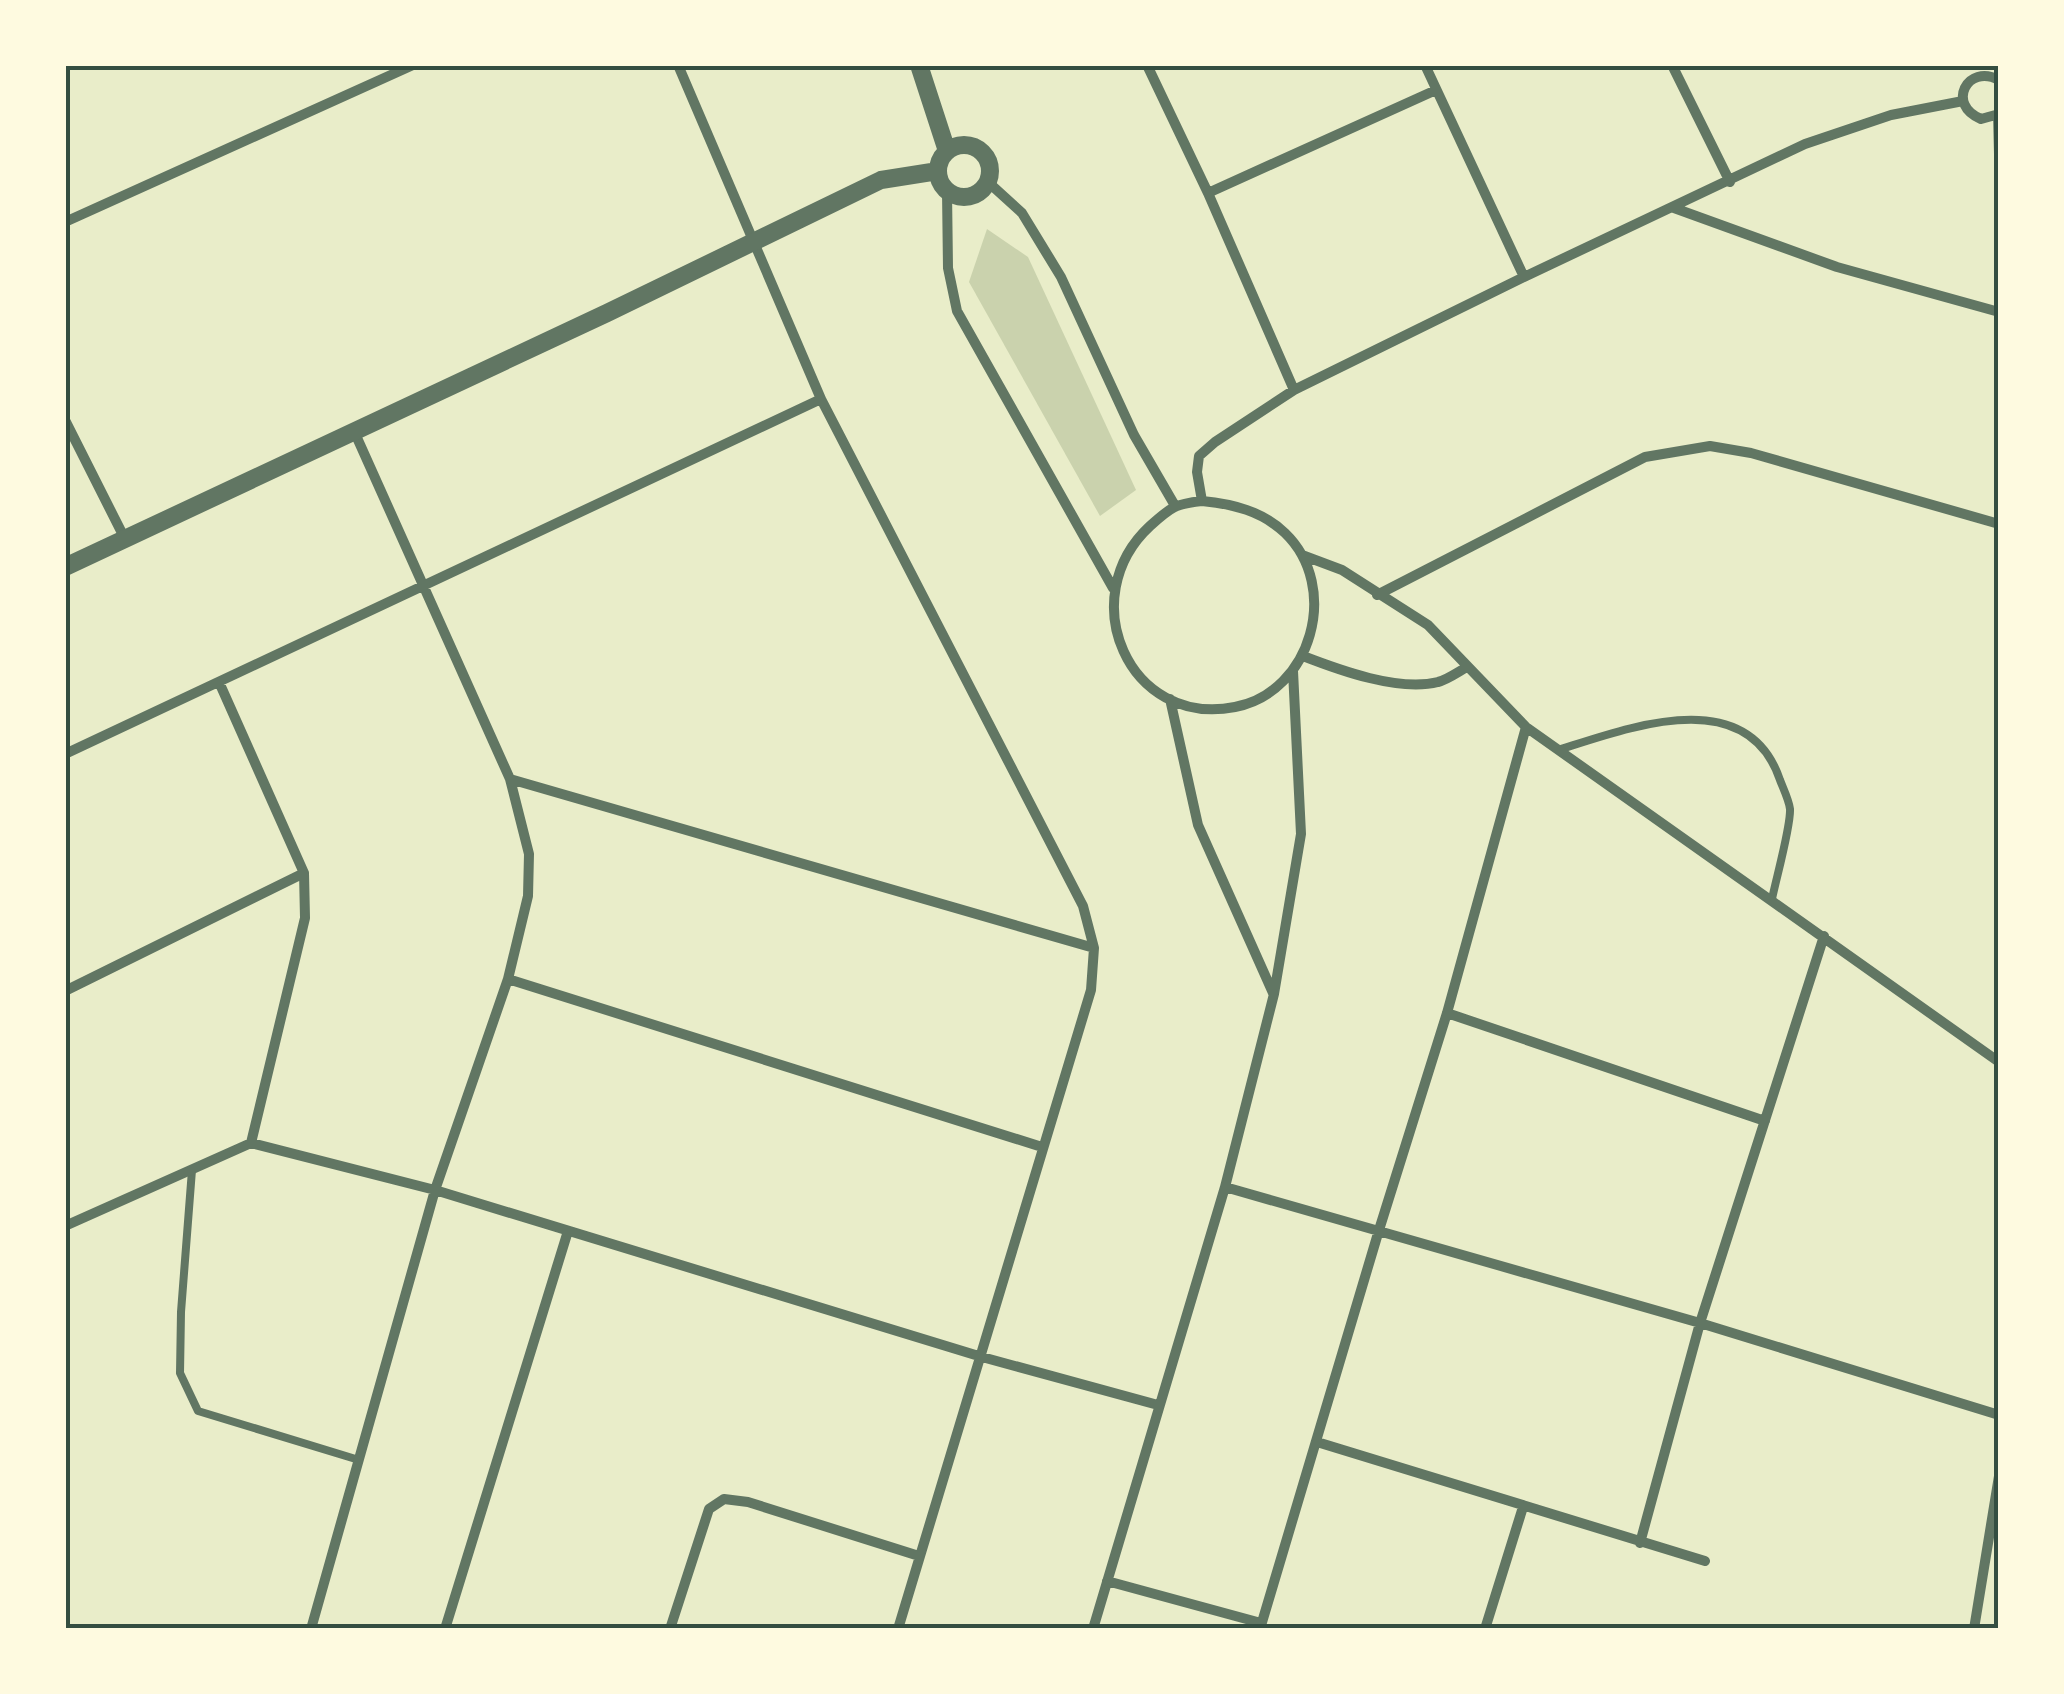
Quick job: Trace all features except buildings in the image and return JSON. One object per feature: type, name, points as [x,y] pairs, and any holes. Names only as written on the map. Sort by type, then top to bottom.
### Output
[{"type":"street","points":[[65,222],[413,65]]},
{"type":"street","points":[[678,65],[822,399],[1083,906],[1094,948],[1091,990],[898,1629]]},
{"type":"street","points":[[920,65],[947,151]]},
{"type":"street","points":[[1147,65],[1294,390]]},
{"type":"street","points":[[1425,65],[1524,277]]},
{"type":"street","points":[[1672,65],[1730,182]]},
{"type":"street","points":[[1968,65],[1977,76]]},
{"type":"street","points":[[1999,80],[1985,74],[1977,76],[1964,91],[1963,101],[1973,115],[1990,118],[1999,114],[1999,154]]},
{"type":"street","points":[[1208,193],[1436,90]]},
{"type":"street","points":[[1202,501],[1197,472],[1200,456],[1294,390],[1524,277],[1840,130],[1963,101]]},
{"type":"street","points":[[938,171],[947,151],[956,146],[976,147],[988,162],[988,182],[982,190],[965,197],[948,191]]},
{"type":"street","points":[[65,567],[881,180],[938,171]]},
{"type":"street","points":[[938,171],[948,191],[948,268],[957,311],[1113,588]]},
{"type":"street","points":[[988,182],[1022,213],[1052,262],[1134,435],[1174,504]]},
{"type":"street","points":[[1674,208],[1837,267],[1999,312]]},
{"type":"street","points":[[65,754],[822,399]]},
{"type":"street","points":[[65,420],[125,539]]},
{"type":"street","points":[[312,1629],[434,1190],[508,979],[528,896],[529,854],[510,780],[354,431]]},
{"type":"street","points":[[1378,595],[1645,457],[1710,446],[1751,453],[1999,524]]},
{"type":"street","points":[[1202,501],[1232,504],[1260,515],[1286,533],[1302,554],[1314,584],[1316,613],[1303,656],[1294,671],[1268,694],[1236,707],[1203,709],[1170,700],[1142,680],[1122,652],[1113,620],[1113,588],[1124,558],[1142,533],[1174,504],[1202,501]]},
{"type":"street","points":[[1302,554],[1342,570],[1428,626],[1526,728],[1999,1062]]},
{"type":"street","points":[[1303,656],[1340,671],[1395,682],[1437,682],[1467,667]]},
{"type":"street","points":[[1093,1629],[1225,1187],[1274,994],[1302,834],[1294,671]]},
{"type":"street","points":[[219,682],[304,873],[305,918],[251,1143]]},
{"type":"street","points":[[1170,700],[1198,825],[1274,994]]},
{"type":"street","points":[[1108,1581],[1260,1626],[1378,1230],[1448,1014],[1526,728]]},
{"type":"street","points":[[510,780],[1094,948]]},
{"type":"street","points":[[65,991],[304,873]]},
{"type":"street","points":[[1640,1543],[1700,1323],[1824,936]]},
{"type":"street","points":[[508,979],[1042,1147]]},
{"type":"street","points":[[1448,1014],[1765,1121]]},
{"type":"street","points":[[65,1226],[251,1143],[434,1190],[982,1357],[1158,1404]]},
{"type":"street","points":[[1225,1187],[1700,1323],[1999,1415]]},
{"type":"street","points":[[444,1629],[568,1232]]},
{"type":"street","points":[[1317,1442],[1705,1561]]},
{"type":"street","points":[[1974,1629],[1999,1476]]},
{"type":"street","points":[[670,1629],[709,1509],[724,1499],[748,1502],[919,1556]]},
{"type":"street","points":[[1485,1629],[1524,1507]]},
{"type":"lane","points":[[1558,750],[1644,723],[1696,718],[1742,731],[1772,756],[1790,809],[1772,899]]},
{"type":"lane","points":[[192,1170],[180,1373],[198,1411],[359,1460]]},
{"type":"green space","points":[[987,229],[1028,257],[1136,490],[1100,516],[969,282]]}]
